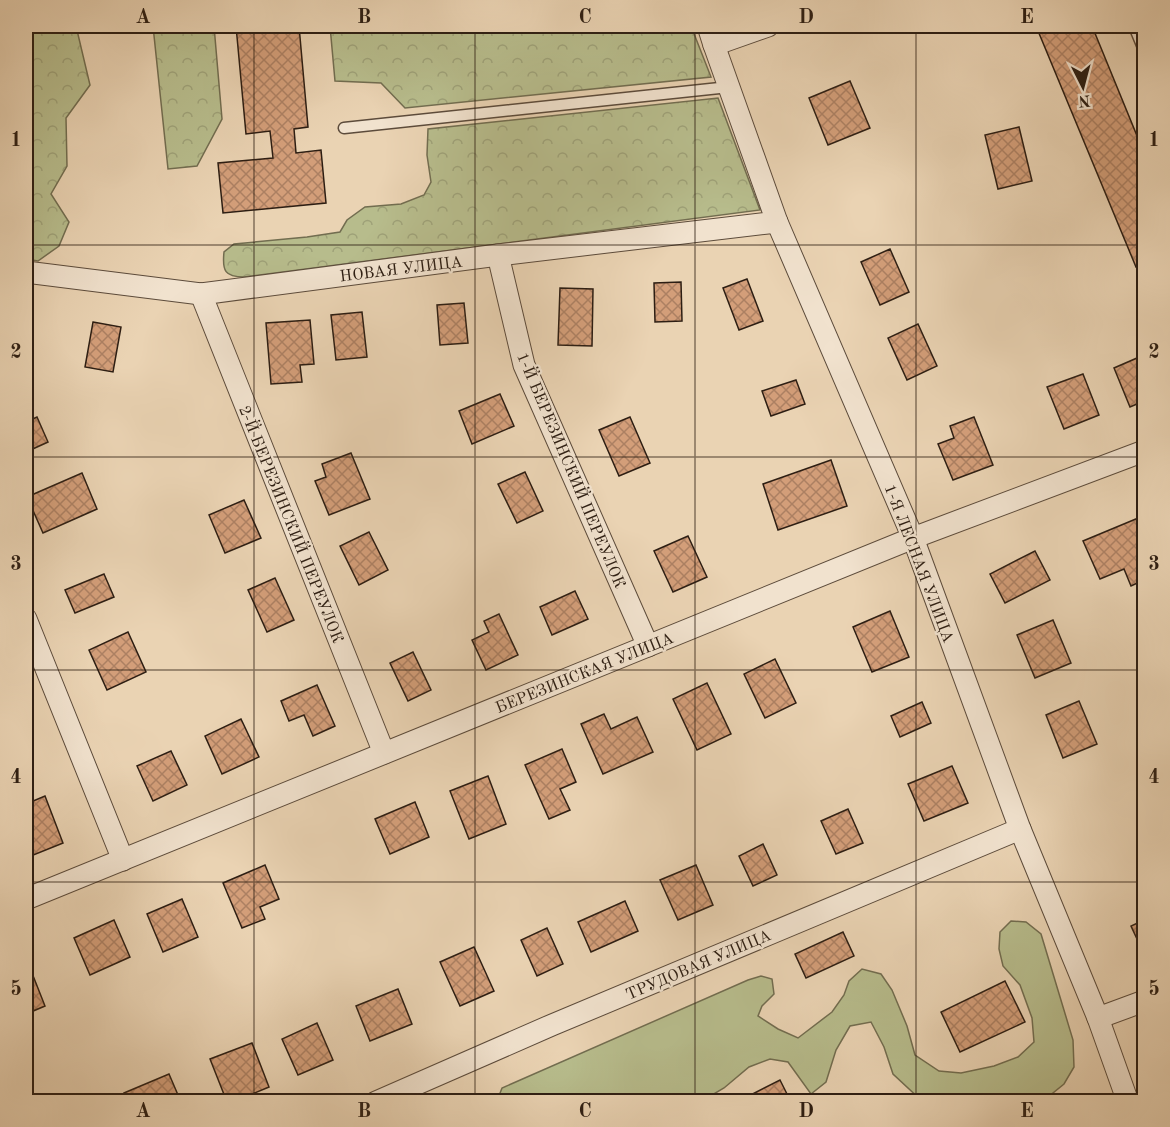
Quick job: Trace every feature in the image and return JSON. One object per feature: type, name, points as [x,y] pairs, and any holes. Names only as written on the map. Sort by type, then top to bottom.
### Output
[{"type":"street","points":[[711,35],[768,26]]},
{"type":"street","name":"1-Я ЛЕСНАЯ УЛИЦА","points":[[711,35],[777,222],[913,538],[1020,829],[1098,1018],[1128,1101]]},
{"type":"street","name":"НОВАЯ УЛИЦА","points":[[26,272],[201,294],[498,255],[777,222]]},
{"type":"street","name":"1-Й БЕРЕЗИНСКИЙ ПЕРЕУЛОК","points":[[498,255],[524,364],[648,646]]},
{"type":"street","name":"2-Й БЕРЕЗИНСКИЙ ПЕРЕУЛОК","points":[[201,294],[384,753]]},
{"type":"street","name":"БЕРЕЗИНСКАЯ УЛИЦА","points":[[26,899],[913,538],[1144,451]]},
{"type":"street","points":[[26,619],[123,860]]},
{"type":"street","name":"ТРУДОВАЯ УЛИЦА","points":[[376,1101],[1020,829]]},
{"type":"street","points":[[1098,1018],[1144,1001]]},
{"type":"lane","points":[[1134,26],[1144,50]]},
{"type":"lane","points":[[344,128],[729,87]]},
{"type":"green space","points":[[26,26],[76,26],[90,85],[66,118],[67,166],[51,194],[69,222],[59,246],[38,261],[26,259]]},
{"type":"green space","points":[[153,26],[214,26],[222,119],[197,166],[168,169]]},
{"type":"green space","points":[[330,26],[691,26],[711,77],[405,108],[381,83],[335,81]]},
{"type":"green space","points":[[718,98],[760,210],[244,277],[233,276],[224,268],[224,252],[234,244],[340,232],[347,220],[365,207],[401,204],[424,195],[431,182],[427,155],[428,129]]},
{"type":"green space","points":[[1011,921],[1026,922],[1041,934],[1073,1040],[1074,1067],[1064,1084],[1043,1101],[922,1101],[893,1074],[884,1047],[871,1022],[850,1026],[836,1050],[826,1082],[811,1094],[788,1062],[770,1059],[749,1067],[724,1088],[702,1101],[497,1101],[502,1088],[761,976],[772,979],[774,994],[762,1006],[758,1016],[798,1038],[832,1012],[844,995],[849,981],[862,969],[881,974],[892,990],[907,1026],[915,1055],[939,1071],[961,1073],[994,1066],[1018,1057],[1034,1042],[1032,1018],[1020,985],[1003,966],[999,949],[1000,932]]},
{"type":"building","points":[[236,26],[299,26],[308,127],[294,129],[296,153],[321,150],[326,203],[223,213],[218,163],[273,158],[270,131],[246,134]]},
{"type":"building","points":[[1036,26],[1092,26],[1144,153],[1144,264],[1136,267]]},
{"type":"building","points":[[850,81],[870,128],[828,145],[809,98]]},
{"type":"building","points":[[1019,127],[1032,181],[998,189],[985,135]]},
{"type":"building","points":[[890,249],[909,292],[880,305],[861,262]]},
{"type":"building","points":[[747,279],[763,321],[739,330],[723,288]]},
{"type":"building","points":[[681,282],[682,321],[655,322],[654,283]]},
{"type":"building","points":[[560,288],[593,289],[592,346],[558,345]]},
{"type":"building","points":[[464,303],[468,343],[440,345],[437,305]]},
{"type":"building","points":[[362,312],[367,357],[336,360],[331,315]]},
{"type":"building","points":[[310,320],[314,364],[300,365],[302,382],[271,384],[266,323]]},
{"type":"building","points":[[93,322],[121,327],[113,372],[85,367]]},
{"type":"building","points":[[918,324],[937,366],[907,380],[888,338]]},
{"type":"building","points":[[1144,355],[1144,401],[1130,407],[1114,368]]},
{"type":"building","points":[[1083,374],[1099,415],[1064,429],[1047,387]]},
{"type":"building","points":[[796,380],[805,404],[771,416],[762,391]]},
{"type":"building","points":[[500,394],[514,426],[472,444],[459,411]]},
{"type":"building","points":[[37,417],[48,442],[26,452],[26,422]]},
{"type":"building","points":[[630,417],[650,463],[619,476],[599,430]]},
{"type":"building","points":[[974,417],[993,465],[953,480],[938,444],[954,438],[950,426]]},
{"type":"building","points":[[351,453],[370,499],[329,515],[315,481],[326,477],[322,464]]},
{"type":"building","points":[[831,460],[847,506],[778,530],[763,484]]},
{"type":"building","points":[[525,472],[543,511],[517,523],[498,484]]},
{"type":"building","points":[[82,473],[97,509],[43,533],[27,497]]},
{"type":"building","points":[[244,500],[261,538],[225,553],[209,515]]},
{"type":"building","points":[[1143,516],[1144,580],[1131,586],[1124,569],[1100,579],[1083,541]]},
{"type":"building","points":[[369,532],[388,570],[359,585],[340,546]]},
{"type":"building","points":[[688,536],[707,577],[673,592],[654,551]]},
{"type":"building","points":[[1035,551],[1050,580],[1005,603],[990,574]]},
{"type":"building","points":[[104,574],[114,597],[75,613],[65,590]]},
{"type":"building","points":[[275,578],[294,620],[267,632],[248,590]]},
{"type":"building","points":[[575,591],[588,619],[552,635],[540,607]]},
{"type":"building","points":[[890,611],[909,657],[872,672],[853,627]]},
{"type":"building","points":[[499,614],[518,655],[486,670],[472,640],[489,632],[484,621]]},
{"type":"building","points":[[1053,620],[1071,663],[1035,678],[1017,635]]},
{"type":"building","points":[[128,632],[146,672],[107,690],[89,650]]},
{"type":"building","points":[[413,652],[431,690],[408,701],[390,663]]},
{"type":"building","points":[[775,659],[796,703],[765,718],[744,674]]},
{"type":"building","points":[[707,683],[731,734],[697,750],[673,699]]},
{"type":"building","points":[[317,685],[335,726],[313,736],[304,715],[289,721],[281,701]]},
{"type":"building","points":[[1079,701],[1097,744],[1063,758],[1046,715]]},
{"type":"building","points":[[922,702],[931,723],[900,737],[891,716]]},
{"type":"building","points":[[604,714],[611,729],[637,717],[653,752],[603,774],[581,724]]},
{"type":"building","points":[[241,719],[259,757],[222,774],[205,736]]},
{"type":"building","points":[[562,749],[576,782],[560,789],[570,810],[549,819],[525,765]]},
{"type":"building","points":[[171,751],[187,785],[153,801],[137,766]]},
{"type":"building","points":[[952,766],[968,803],[924,821],[908,784]]},
{"type":"building","points":[[488,776],[506,824],[469,839],[450,791]]},
{"type":"building","points":[[45,796],[63,843],[26,858],[26,804]]},
{"type":"building","points":[[415,802],[429,837],[390,854],[375,819]]},
{"type":"building","points":[[848,809],[863,843],[836,854],[821,821]]},
{"type":"building","points":[[763,844],[777,875],[753,886],[739,856]]},
{"type":"building","points":[[265,865],[279,899],[260,907],[265,919],[242,928],[223,883]]},
{"type":"building","points":[[696,865],[713,905],[678,920],[660,880]]},
{"type":"building","points":[[182,899],[198,937],[163,952],[147,914]]},
{"type":"building","points":[[625,901],[638,931],[591,952],[578,922]]},
{"type":"building","points":[[114,920],[130,957],[90,975],[74,938]]},
{"type":"building","points":[[1144,920],[1144,954],[1131,926]]},
{"type":"building","points":[[547,928],[563,964],[537,976],[521,940]]},
{"type":"building","points":[[843,932],[854,956],[806,978],[795,954]]},
{"type":"building","points":[[474,947],[494,991],[460,1006],[440,962]]},
{"type":"building","points":[[30,968],[45,1006],[26,1014],[26,970]]},
{"type":"building","points":[[1005,981],[1025,1022],[960,1052],[941,1012]]},
{"type":"building","points":[[398,989],[412,1024],[370,1041],[356,1006]]},
{"type":"building","points":[[317,1023],[333,1060],[298,1075],[282,1039]]},
{"type":"building","points":[[252,1043],[269,1087],[233,1102],[227,1102],[210,1059]]},
{"type":"building","points":[[169,1074],[181,1102],[128,1102],[124,1093]]},
{"type":"building","points":[[780,1080],[791,1102],[737,1102]]}]
